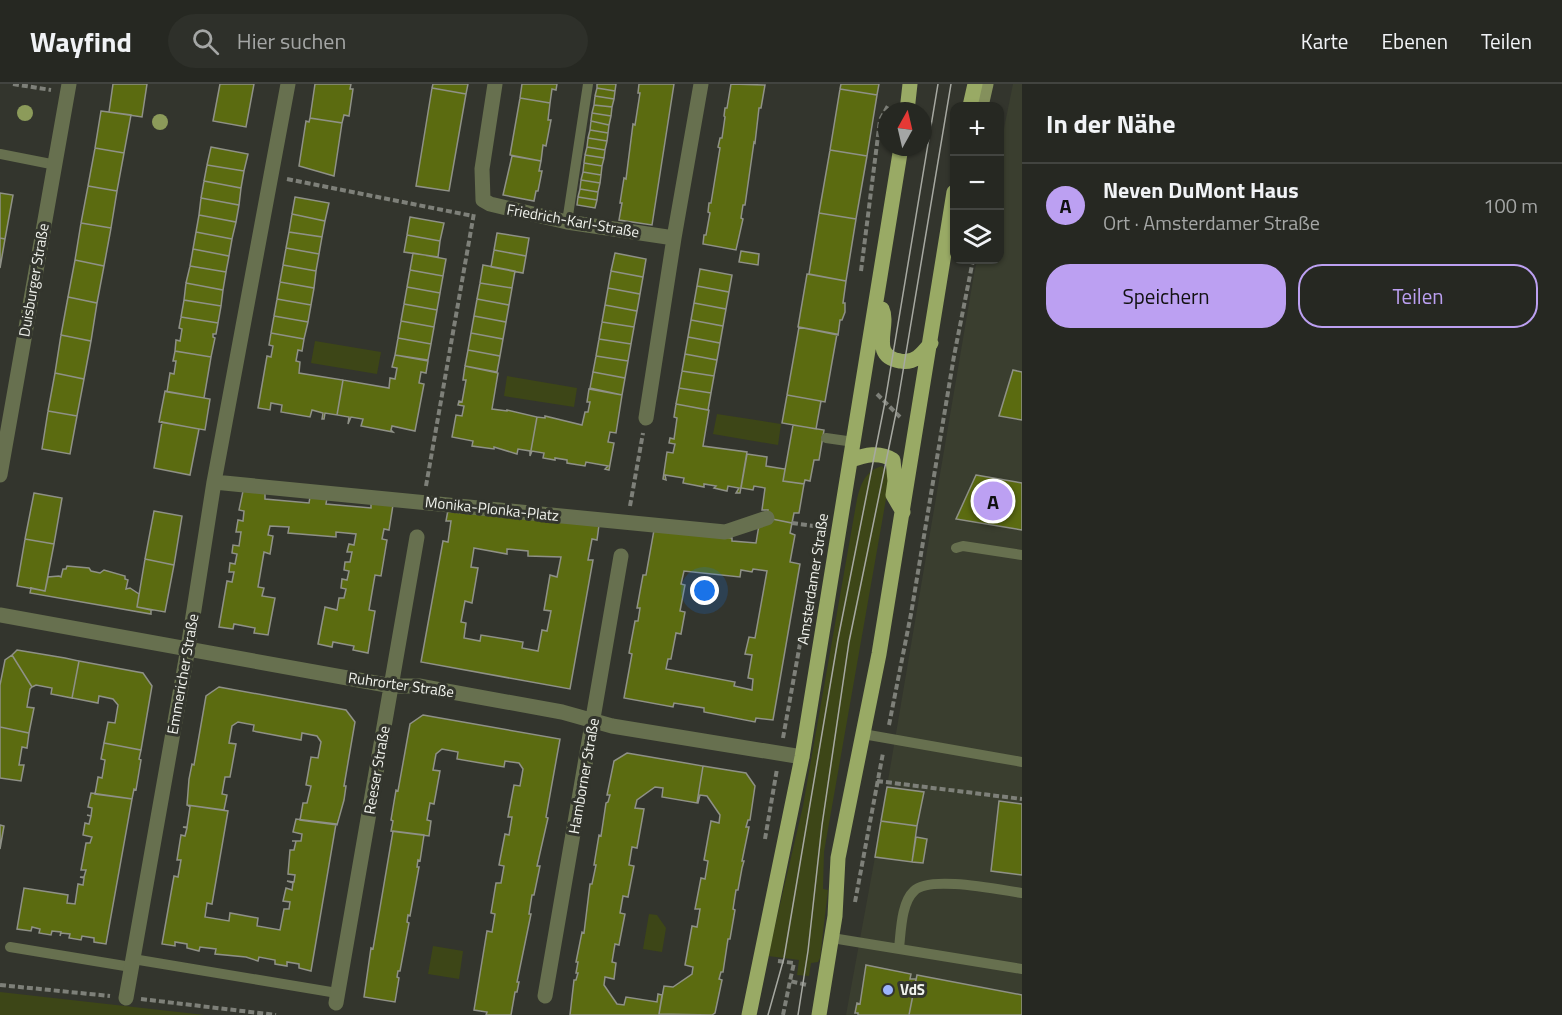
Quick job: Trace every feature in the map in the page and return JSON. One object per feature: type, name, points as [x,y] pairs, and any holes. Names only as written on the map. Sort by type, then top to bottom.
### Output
[{"type":"main road","points":[[908,102],[910,84]]},
{"type":"main road","points":[[971,102],[975,84]]},
{"type":"main road","points":[[982,102],[986,84]]},
{"type":"main road","name":"Amsterdamer Straße","points":[[749,1015],[802,757],[900,156]]},
{"type":"main road","points":[[819,1015],[832,938],[838,858],[879,654],[932,341],[951,210]]},
{"type":"main road","points":[[878,298],[885,315],[883,349],[892,359],[905,362],[915,360],[923,354],[932,341]]},
{"type":"main road","points":[[851,460],[867,454],[887,456],[893,460],[895,481],[893,495],[903,512]]},
{"type":"street","points":[[271,176],[288,84]]},
{"type":"street","points":[[483,200],[482,169],[495,84]]},
{"type":"street","points":[[646,418],[701,84]]},
{"type":"street","name":"Duisburger Straße","points":[[0,475],[5,410],[56,165],[68,89]]},
{"type":"street","name":"Emmericher Straße","points":[[126,998],[188,648],[214,482],[271,176]]},
{"type":"street","name":"Friedrich-Karl-Straße","points":[[483,200],[490,204],[567,222],[674,238]]},
{"type":"street","name":"Monika-Plonka-Platz","points":[[214,482],[725,532],[767,518]]},
{"type":"street","name":"Reeser Straße","points":[[336,998],[417,537]]},
{"type":"street","name":"Hamborner Straße","points":[[545,996],[621,556]]},
{"type":"street","name":"Ruhrorter Straße","points":[[0,615],[392,686],[419,686],[594,720],[612,726],[802,757]]},
{"type":"lane","points":[[567,222],[588,84]]},
{"type":"lane","points":[[0,154],[56,165]]},
{"type":"lane","points":[[826,438],[854,442]]},
{"type":"lane","points":[[956,548],[963,546],[1022,555]]},
{"type":"lane","points":[[863,734],[1022,762]]},
{"type":"lane","points":[[899,948],[906,905],[912,892],[921,885],[936,882],[1022,893]]},
{"type":"lane","points":[[832,938],[1022,969]]},
{"type":"lane","points":[[10,947],[132,963],[336,998]]},
{"type":"path","points":[[13,84],[68,89]]},
{"type":"path","points":[[860,281],[880,120],[894,95]]},
{"type":"path","points":[[271,176],[473,216]]},
{"type":"path","points":[[423,502],[473,216],[483,200]]},
{"type":"path","points":[[854,906],[911,614],[972,264]]},
{"type":"path","points":[[858,416],[869,417],[873,391],[903,420],[904,410]]},
{"type":"path","points":[[922,397],[947,404]]},
{"type":"path","points":[[627,522],[646,418]]},
{"type":"path","points":[[819,538],[823,516]]},
{"type":"path","points":[[792,523],[821,527]]},
{"type":"path","points":[[763,848],[806,607]]},
{"type":"path","points":[[877,781],[1022,800]]},
{"type":"path","points":[[757,974],[767,977],[772,960],[794,963],[783,1015]]},
{"type":"path","points":[[790,981],[812,986]]},
{"type":"shaded area","points":[[1013,84],[1022,84],[1022,1015],[846,1015],[974,274],[976,264],[1004,264],[1004,128]]},
{"type":"green space","points":[[315,341],[381,352],[377,374],[311,363]]},
{"type":"green space","points":[[507,376],[577,388],[574,407],[504,396]]},
{"type":"green space","points":[[717,414],[781,424],[778,445],[713,434]]},
{"type":"green space","points":[[882,466],[889,474],[889,482],[824,852],[823,889],[828,890],[820,958],[818,962],[811,963],[809,976],[797,975],[799,960],[768,956],[803,806],[857,499],[862,483],[871,471]]},
{"type":"green space","points":[[649,914],[657,915],[666,928],[662,952],[643,949]]},
{"type":"green space","points":[[433,946],[463,951],[459,979],[428,974]]},
{"type":"green space","points":[[0,992],[205,1015],[0,1015]]},
{"type":"building","points":[[113,84],[147,84],[142,117],[109,112]]},
{"type":"building","points":[[220,84],[254,84],[246,127],[213,121]]},
{"type":"building","points":[[315,84],[351,84],[350,89],[353,89],[349,116],[344,115],[342,123],[310,118]]},
{"type":"building","points":[[433,84],[468,84],[466,94],[432,88]]},
{"type":"building","points":[[522,84],[557,84],[556,90],[552,89],[550,103],[520,98]]},
{"type":"building","points":[[597,84],[616,84],[615,91],[597,88]]},
{"type":"building","points":[[639,84],[674,84],[652,225],[619,220],[624,178],[626,179],[633,124],[635,125],[640,93],[638,93]]},
{"type":"building","points":[[731,84],[765,85],[761,108],[759,108],[745,205],[743,205],[741,218],[743,219],[736,250],[703,244],[710,213],[708,212],[709,203],[711,203],[720,148],[718,147],[720,138],[722,138],[725,108],[727,108]]},
{"type":"building","points":[[841,84],[879,84],[877,95],[840,89]]},
{"type":"building","points":[[432,88],[466,94],[449,191],[416,186]]},
{"type":"building","points":[[597,88],[615,91],[614,99],[595,96]]},
{"type":"building","points":[[840,89],[877,95],[867,156],[830,150]]},
{"type":"building","points":[[595,96],[614,99],[612,107],[594,105]]},
{"type":"building","points":[[520,98],[550,103],[548,120],[551,120],[546,146],[543,145],[541,161],[510,155]]},
{"type":"building","points":[[594,105],[612,107],[611,116],[592,113]]},
{"type":"building","points":[[101,111],[131,115],[124,153],[95,148]]},
{"type":"building","points":[[592,113],[611,116],[609,125],[591,121]]},
{"type":"building","points":[[310,118],[342,123],[334,176],[299,166],[306,121],[309,122]]},
{"type":"building","points":[[591,121],[609,125],[608,133],[590,130]]},
{"type":"building","points":[[590,130],[608,133],[607,141],[588,138]]},
{"type":"building","points":[[588,138],[607,141],[605,150],[587,147]]},
{"type":"building","points":[[211,147],[248,154],[244,171],[207,165]]},
{"type":"building","points":[[587,147],[605,150],[604,158],[585,155]]},
{"type":"building","points":[[95,148],[124,153],[117,191],[88,186]]},
{"type":"building","points":[[830,150],[867,156],[856,219],[819,213]]},
{"type":"building","points":[[585,155],[604,158],[602,166],[584,163]]},
{"type":"building","points":[[512,156],[541,161],[539,171],[542,171],[534,201],[503,195]]},
{"type":"building","points":[[584,163],[602,166],[601,175],[583,172]]},
{"type":"building","points":[[207,165],[244,171],[241,188],[204,181]]},
{"type":"building","points":[[583,172],[601,175],[600,183],[581,180]]},
{"type":"building","points":[[581,180],[600,183],[598,192],[580,189]]},
{"type":"building","points":[[204,181],[241,188],[239,205],[201,198]]},
{"type":"building","points":[[88,186],[117,191],[111,228],[81,223]]},
{"type":"building","points":[[580,189],[598,192],[597,200],[578,197]]},
{"type":"building","points":[[0,193],[13,195],[5,239],[0,238]]},
{"type":"building","points":[[295,197],[329,203],[325,221],[292,214]]},
{"type":"building","points":[[578,197],[597,200],[595,208],[577,205]]},
{"type":"building","points":[[201,198],[239,205],[236,222],[199,215]]},
{"type":"building","points":[[819,213],[856,219],[846,281],[809,274]]},
{"type":"building","points":[[292,214],[325,221],[322,237],[289,232]]},
{"type":"building","points":[[199,215],[236,222],[232,239],[196,232]]},
{"type":"building","points":[[410,217],[444,223],[440,241],[407,235]]},
{"type":"building","points":[[81,223],[111,228],[104,266],[75,260]]},
{"type":"building","points":[[196,232],[232,239],[229,256],[193,249]]},
{"type":"building","points":[[289,232],[322,237],[319,254],[286,248]]},
{"type":"building","points":[[497,233],[529,238],[526,256],[494,250]]},
{"type":"building","points":[[407,235],[440,241],[438,257],[404,252]]},
{"type":"building","points":[[0,238],[5,239],[0,268]]},
{"type":"building","points":[[286,248],[319,254],[316,271],[283,265]]},
{"type":"building","points":[[193,249],[229,256],[226,272],[190,266]]},
{"type":"building","points":[[494,250],[526,256],[523,273],[491,267]]},
{"type":"building","points":[[741,251],[759,254],[758,265],[739,262]]},
{"type":"building","points":[[413,253],[446,259],[443,276],[410,270]]},
{"type":"building","points":[[615,253],[646,259],[643,277],[611,271]]},
{"type":"building","points":[[75,260],[104,266],[97,303],[68,297]]},
{"type":"building","points":[[283,265],[316,271],[314,288],[280,282]]},
{"type":"building","points":[[483,265],[515,271],[512,288],[480,283]]},
{"type":"building","points":[[190,266],[226,272],[223,290],[186,283]]},
{"type":"building","points":[[700,269],[732,275],[729,292],[697,286]]},
{"type":"building","points":[[410,270],[443,276],[440,293],[407,287]]},
{"type":"building","points":[[611,271],[643,277],[640,294],[608,288]]},
{"type":"building","points":[[807,274],[846,281],[843,303],[845,303],[845,312],[840,320],[838,335],[798,327]]},
{"type":"building","points":[[280,282],[314,288],[311,305],[277,299]]},
{"type":"building","points":[[186,283],[223,290],[221,306],[184,300]]},
{"type":"building","points":[[480,283],[512,288],[509,305],[477,299]]},
{"type":"building","points":[[697,286],[729,292],[726,309],[694,303]]},
{"type":"building","points":[[407,287],[440,293],[437,310],[404,304]]},
{"type":"building","points":[[608,288],[640,294],[637,311],[605,305]]},
{"type":"building","points":[[68,297],[97,303],[91,341],[61,335]]},
{"type":"building","points":[[277,299],[311,305],[308,322],[274,316]]},
{"type":"building","points":[[477,299],[509,305],[506,322],[474,316]]},
{"type":"building","points":[[184,300],[221,306],[218,323],[181,317]]},
{"type":"building","points":[[694,303],[726,309],[723,326],[691,320]]},
{"type":"building","points":[[404,304],[437,310],[434,327],[401,321]]},
{"type":"building","points":[[605,305],[637,311],[634,327],[602,322]]},
{"type":"building","points":[[274,316],[308,322],[304,339],[271,333]]},
{"type":"building","points":[[474,316],[506,322],[503,339],[471,333]]},
{"type":"building","points":[[181,317],[218,323],[216,334],[213,334],[215,338],[211,357],[175,351],[176,340],[180,341]]},
{"type":"building","points":[[691,320],[723,326],[720,343],[688,337]]},
{"type":"building","points":[[401,321],[434,327],[431,344],[398,338]]},
{"type":"building","points":[[602,322],[634,327],[631,344],[599,339]]},
{"type":"building","points":[[799,327],[837,334],[825,402],[787,395]]},
{"type":"building","points":[[271,333],[304,339],[302,351],[298,350],[296,361],[300,362],[299,373],[343,380],[337,415],[325,413],[322,419],[323,413],[312,410],[310,417],[281,412],[282,405],[271,403],[270,410],[258,408],[267,356],[271,357],[273,346],[269,345]]},
{"type":"building","points":[[471,333],[503,339],[500,356],[468,350]]},
{"type":"building","points":[[61,335],[91,341],[84,379],[55,373]]},
{"type":"building","points":[[688,337],[720,343],[717,360],[685,354]]},
{"type":"building","points":[[398,338],[431,344],[428,360],[395,355]]},
{"type":"building","points":[[599,339],[631,344],[628,361],[596,356]]},
{"type":"building","points":[[468,350],[500,356],[497,372],[465,366]]},
{"type":"building","points":[[175,351],[211,357],[204,398],[167,392],[170,373],[174,374]]},
{"type":"building","points":[[685,354],[717,360],[714,376],[682,371]]},
{"type":"building","points":[[395,355],[428,361],[426,373],[421,372],[419,383],[424,384],[415,431],[392,426],[393,432],[361,426],[363,419],[351,417],[348,424],[349,417],[337,415],[343,380],[389,388],[390,378],[395,379],[397,368],[392,367]]},
{"type":"building","points":[[596,356],[628,361],[625,378],[593,372]]},
{"type":"building","points":[[465,366],[498,373],[492,409],[537,417],[530,456],[530,451],[518,449],[517,454],[494,447],[494,449],[472,446],[473,441],[452,437],[456,415],[462,416],[464,406],[458,405],[459,401],[462,402],[466,380],[463,380]]},
{"type":"building","points":[[1013,370],[1022,372],[1022,420],[999,416]]},
{"type":"building","points":[[682,371],[714,376],[711,393],[679,388]]},
{"type":"building","points":[[593,372],[625,378],[622,395],[590,388]]},
{"type":"building","points":[[55,373],[84,379],[77,416],[48,411]]},
{"type":"building","points":[[679,388],[711,393],[708,410],[676,404]]},
{"type":"building","points":[[589,389],[622,395],[616,433],[610,432],[608,442],[614,443],[609,470],[605,469],[608,466],[586,462],[585,466],[567,463],[567,460],[543,458],[544,453],[532,451],[530,456],[537,417],[545,418],[545,416],[582,425],[590,402],[587,402]]},
{"type":"building","points":[[165,391],[210,399],[205,430],[159,422]]},
{"type":"building","points":[[787,395],[821,401],[816,429],[782,423]]},
{"type":"building","points":[[676,404],[709,410],[703,446],[747,452],[740,493],[736,493],[739,488],[728,486],[727,491],[714,488],[716,486],[704,484],[704,487],[683,483],[684,478],[665,475],[666,480],[663,479],[667,452],[673,453],[675,444],[669,443],[670,438],[674,439]]},
{"type":"building","points":[[48,411],[77,416],[70,454],[42,449]]},
{"type":"building","points":[[162,422],[199,429],[190,475],[154,468]]},
{"type":"building","points":[[793,425],[824,430],[819,460],[814,460],[810,481],[805,480],[804,484],[783,481]]},
{"type":"building","points":[[747,454],[767,457],[766,466],[785,469],[783,481],[804,484],[799,513],[794,513],[792,523],[767,518],[768,510],[762,510],[765,488],[754,486],[753,490],[741,488]]},
{"type":"building","points":[[976,475],[1022,483],[1022,530],[956,519]]},
{"type":"building","points":[[243,491],[265,493],[265,499],[309,503],[310,497],[327,498],[326,504],[371,508],[371,503],[393,505],[389,530],[384,529],[382,539],[387,540],[381,576],[375,575],[369,610],[375,611],[368,653],[353,650],[354,646],[333,642],[332,647],[318,644],[325,607],[337,610],[339,598],[344,598],[346,589],[341,588],[342,579],[347,580],[349,571],[344,570],[345,562],[350,562],[352,552],[347,552],[349,544],[354,545],[356,534],[336,532],[336,537],[288,533],[289,527],[270,526],[268,535],[273,536],[270,554],[264,552],[258,587],[264,588],[262,596],[275,598],[268,635],[254,633],[255,628],[234,624],[233,629],[219,627],[227,581],[232,582],[234,572],[229,572],[230,563],[235,564],[237,554],[232,553],[233,545],[239,546],[241,532],[236,532],[238,520],[243,521],[244,511],[239,510]]},
{"type":"building","points":[[34,493],[62,498],[54,544],[25,539]]},
{"type":"building","points":[[448,510],[599,525],[597,540],[592,539],[588,560],[593,560],[570,689],[421,662],[443,541],[448,542],[451,521],[446,521]],"holes":[[[474,548],[507,554],[507,549],[528,551],[528,556],[561,557],[557,577],[550,575],[544,610],[551,611],[547,631],[542,630],[538,651],[522,648],[523,642],[481,635],[480,641],[464,638],[466,623],[461,622],[465,601],[472,603],[478,568],[471,567]]]},
{"type":"building","points":[[154,511],[182,516],[174,565],[145,559]]},
{"type":"building","points":[[767,518],[792,523],[790,533],[795,535],[790,562],[800,564],[773,720],[756,718],[755,722],[704,712],[704,708],[674,703],[673,707],[624,698],[632,654],[629,653],[640,608],[637,608],[654,530],[732,538],[732,541],[756,543],[759,525]],"holes":[[[741,570],[767,571],[755,638],[749,637],[745,654],[752,655],[748,678],[753,679],[752,690],[734,686],[735,682],[666,669],[668,659],[671,659],[676,633],[681,634],[685,612],[680,611],[685,585],[681,584],[684,571],[740,577]]]},
{"type":"building","points":[[25,539],[54,544],[45,591],[17,586]]},
{"type":"building","points":[[145,559],[174,565],[165,612],[137,607]]},
{"type":"building","points":[[67,566],[89,568],[91,571],[100,573],[104,570],[125,576],[128,580],[126,589],[130,588],[139,594],[137,607],[151,610],[151,614],[30,593],[31,588],[45,591],[48,577],[61,577],[63,569]]},
{"type":"building","points":[[17,650],[79,661],[72,698],[51,694],[52,688],[36,685],[32,687],[12,655]]},
{"type":"building","points":[[12,655],[32,687],[27,707],[34,708],[29,733],[0,727],[0,685],[5,660]]},
{"type":"building","points":[[79,661],[143,673],[152,686],[141,750],[104,743],[108,722],[115,723],[118,705],[113,699],[99,696],[98,703],[72,698]]},
{"type":"building","points":[[219,687],[346,710],[355,722],[344,786],[346,786],[344,800],[337,825],[300,820],[303,803],[307,803],[311,786],[306,785],[311,757],[318,758],[321,742],[317,736],[302,733],[301,740],[253,731],[254,725],[238,722],[232,726],[229,743],[236,744],[230,777],[225,777],[222,794],[227,795],[224,810],[187,805],[189,779],[192,764],[194,765],[206,696]]},
{"type":"building","points":[[423,715],[560,739],[546,817],[548,818],[537,866],[540,866],[534,895],[532,895],[529,914],[531,914],[511,1015],[486,1015],[487,1012],[474,1010],[487,931],[492,932],[495,914],[491,913],[496,883],[501,883],[504,866],[499,865],[505,834],[509,835],[512,817],[508,817],[514,785],[520,786],[523,769],[519,763],[505,761],[504,767],[457,759],[458,752],[442,749],[436,754],[433,770],[440,771],[434,804],[430,803],[427,820],[431,821],[429,836],[391,831],[396,790],[398,791],[410,724]]},
{"type":"building","points":[[0,727],[29,733],[27,748],[22,747],[19,765],[24,765],[21,781],[0,778]]},
{"type":"building","points":[[104,743],[141,750],[136,790],[134,789],[132,799],[95,794],[98,777],[102,778],[105,760],[101,759]]},
{"type":"building","points":[[627,753],[703,766],[697,803],[662,797],[663,788],[655,787],[637,800],[635,808],[644,809],[637,848],[632,847],[629,865],[634,866],[628,897],[623,896],[620,913],[625,914],[619,945],[615,944],[612,962],[616,963],[614,979],[605,977],[604,985],[617,1004],[624,1005],[626,997],[657,1002],[658,994],[662,995],[659,1014],[661,1015],[570,1015],[574,980],[578,973],[576,973],[578,962],[576,962],[582,932],[584,933],[590,884],[592,884],[596,865],[594,865],[606,803],[610,795],[607,795],[614,761]]},
{"type":"building","points":[[703,766],[746,773],[755,786],[750,820],[746,827],[749,827],[742,861],[744,861],[738,890],[736,890],[730,939],[728,939],[723,972],[719,979],[722,980],[715,1013],[712,1015],[659,1014],[664,986],[673,987],[692,974],[693,967],[685,965],[692,926],[697,927],[700,909],[695,909],[701,878],[705,879],[708,861],[704,860],[711,821],[719,823],[720,815],[707,796],[700,795],[697,803]]},
{"type":"building","points":[[887,787],[924,792],[917,826],[881,821]]},
{"type":"building","points":[[91,793],[132,799],[106,944],[94,942],[94,938],[82,936],[81,940],[69,938],[70,934],[61,933],[60,936],[61,932],[52,931],[51,935],[39,933],[40,929],[32,927],[31,931],[17,929],[24,888],[68,895],[67,903],[75,904],[78,884],[83,885],[84,878],[80,877],[84,877],[86,870],[81,870],[86,843],[90,843],[92,837],[83,835],[85,823],[89,824],[92,808],[88,807]]},
{"type":"building","points":[[999,801],[1022,804],[1022,875],[991,871]]},
{"type":"building","points":[[187,805],[228,811],[212,904],[207,903],[205,917],[229,921],[230,913],[258,918],[257,926],[280,930],[284,909],[289,909],[290,902],[283,901],[286,888],[292,890],[293,883],[287,881],[294,882],[295,875],[288,874],[290,850],[294,850],[296,841],[301,841],[302,834],[293,832],[296,819],[336,824],[311,971],[299,968],[299,964],[287,962],[287,966],[275,964],[275,960],[259,957],[258,961],[246,957],[215,954],[216,949],[200,947],[199,951],[187,948],[187,944],[175,942],[175,946],[162,944],[174,876],[178,877],[181,860],[177,860],[181,835],[185,836],[187,828],[183,827],[187,827],[190,807]]},
{"type":"building","points":[[881,821],[917,826],[912,862],[875,857]]},
{"type":"building","points":[[0,825],[4,826],[0,849]]},
{"type":"building","points":[[393,831],[424,835],[410,916],[408,915],[407,922],[409,923],[400,971],[398,971],[395,1002],[364,997]]},
{"type":"building","points":[[916,837],[927,839],[923,863],[912,862]]},
{"type":"building","name":"VdS","points":[[866,965],[911,974],[910,979],[916,979],[909,1015],[858,1015],[855,1013],[857,1003],[860,1004]]},
{"type":"building","points":[[917,975],[1022,995],[1022,1015],[909,1015]]},
{"type":"tram line","points":[[768,1015],[784,958],[838,639],[885,402],[938,84]]},
{"type":"tram line","points":[[798,1015],[808,951],[822,825],[849,642],[896,413],[951,84]]},
{"type":"place","name":"Neven DuMont Haus","points":[[993,501]]},
{"type":"place","name":"VdS","points":[[888,990]]}]
